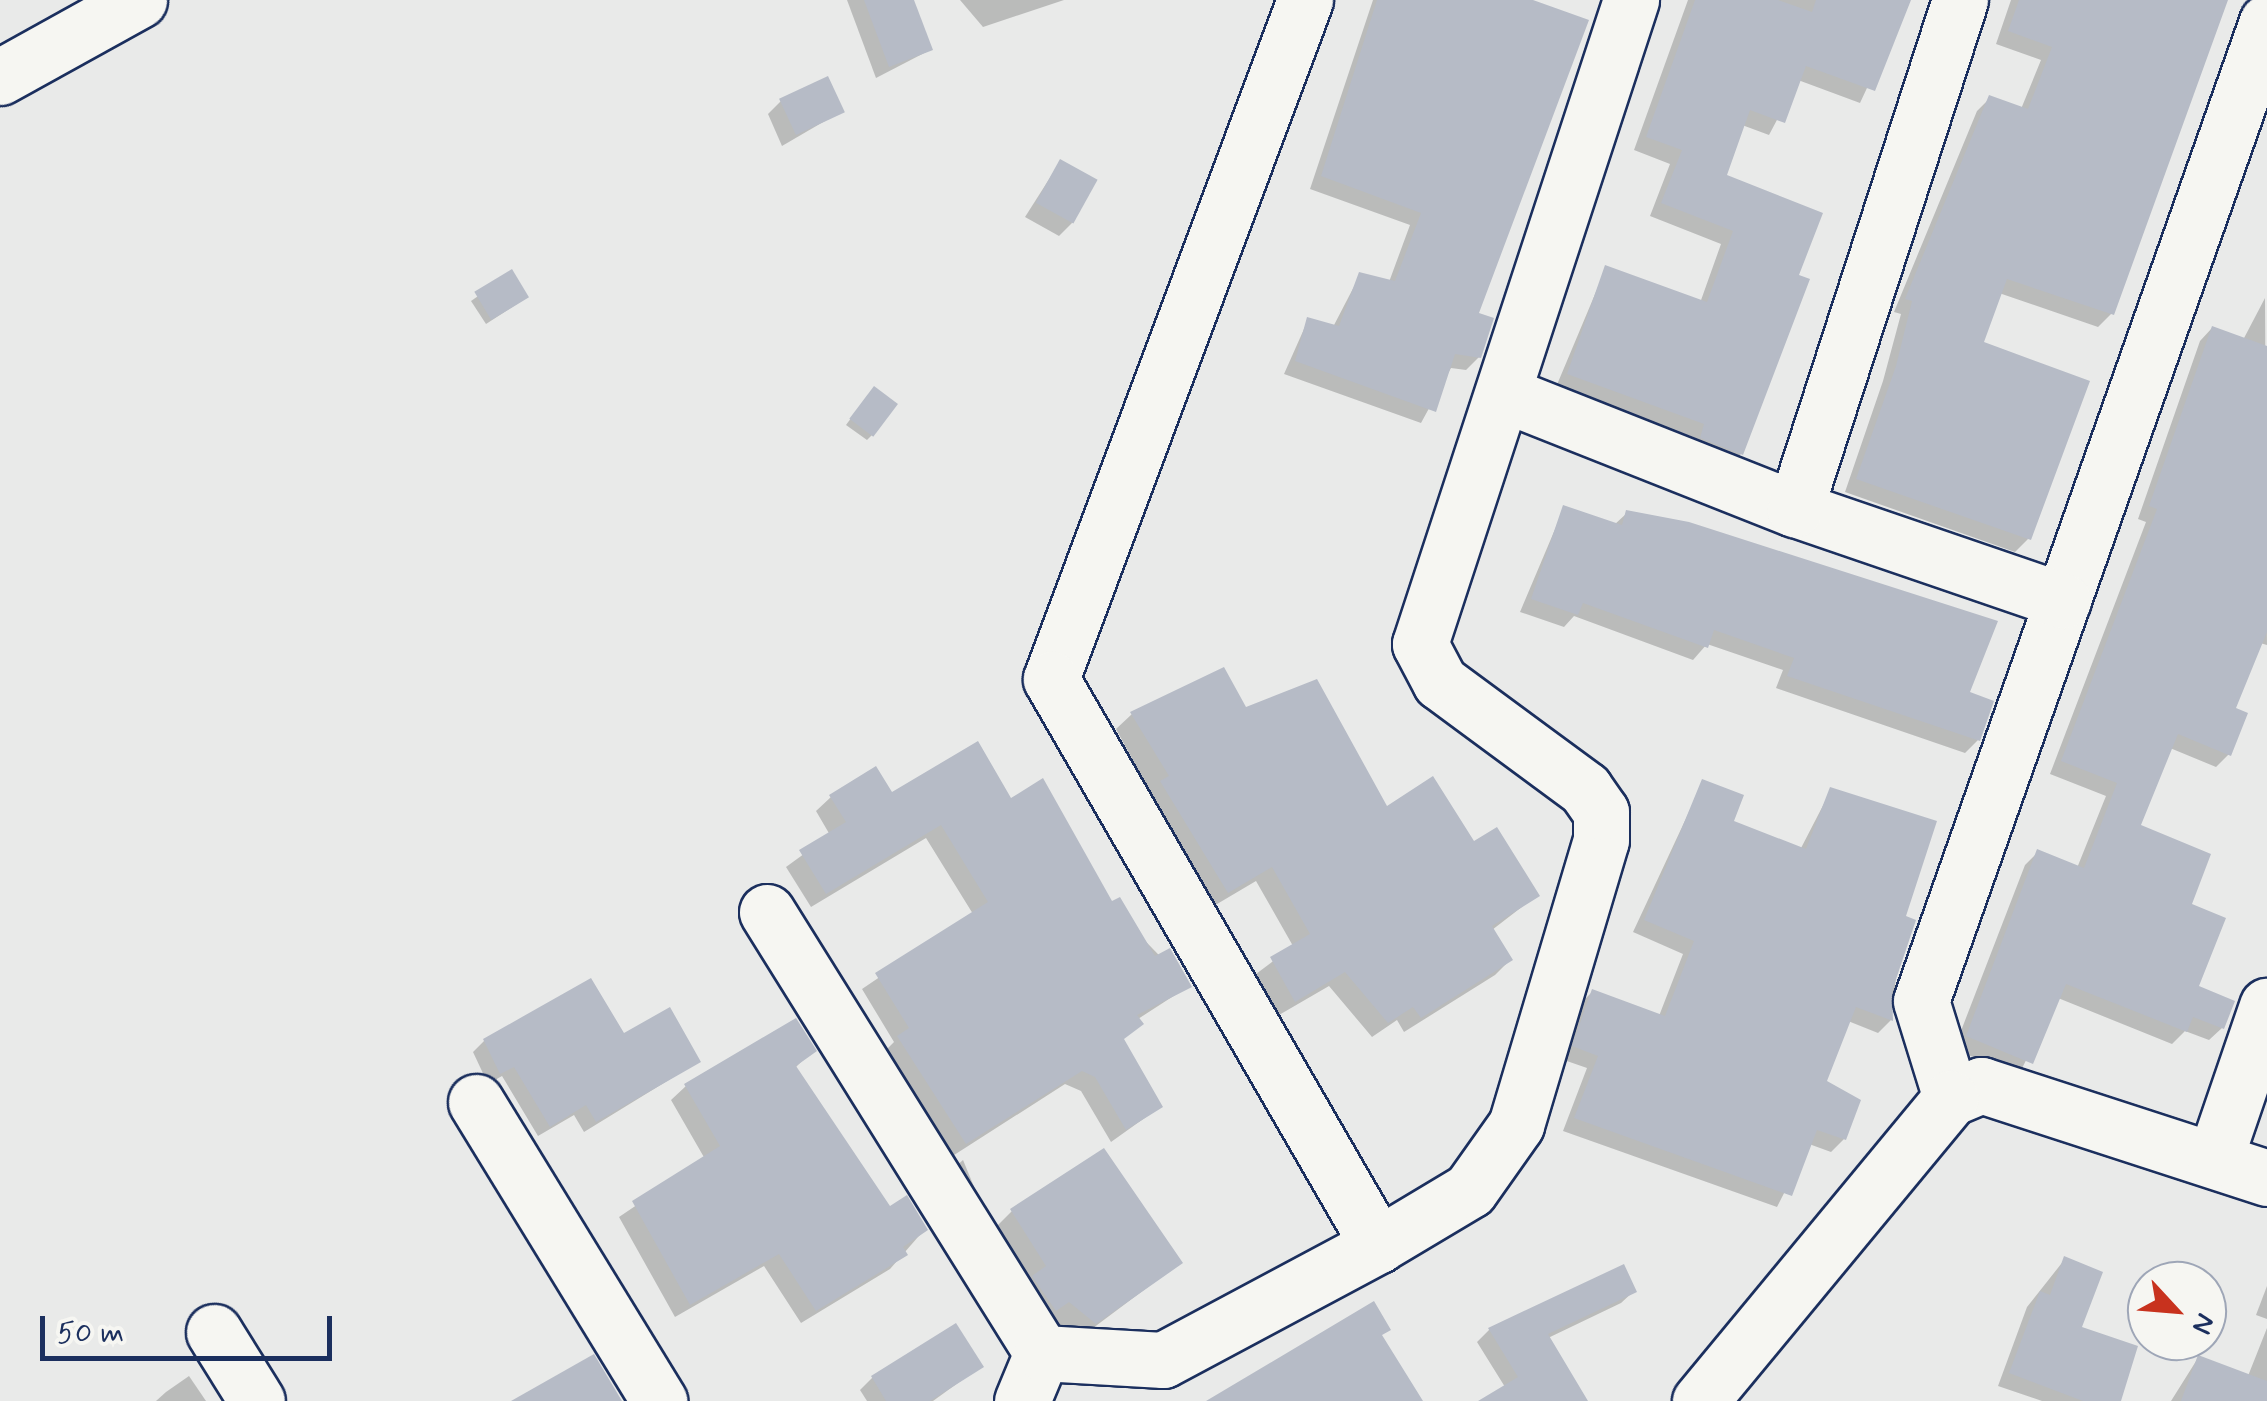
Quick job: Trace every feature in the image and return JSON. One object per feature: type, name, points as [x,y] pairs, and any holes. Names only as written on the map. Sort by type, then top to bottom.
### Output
[{"type":"street","points":[[0,77],[138,0]]},
{"type":"street","points":[[1305,0],[1051,679],[1378,1245]]},
{"type":"street","points":[[767,912],[1032,1377],[1163,1360],[1378,1245],[1470,1190],[1516,1124],[1604,826],[1585,789],[1440,682],[1422,658],[1423,629],[1504,394],[1631,0]]},
{"type":"street","points":[[1795,510],[1960,0]]},
{"type":"street","points":[[1951,1098],[1921,1001],[2267,22]]},
{"type":"street","points":[[1504,394],[1795,510],[2063,601]]},
{"type":"street","points":[[2214,1158],[2267,1006]]},
{"type":"street","points":[[1700,1401],[1951,1098],[1981,1085],[2267,1178]]},
{"type":"street","points":[[476,1102],[659,1401]]},
{"type":"street","points":[[214,1332],[257,1401]]},
{"type":"building","points":[[864,0],[914,0],[933,50],[889,67]]},
{"type":"building","points":[[1377,0],[1533,0],[1589,20],[1479,313],[1494,318],[1481,358],[1455,354],[1436,412],[1295,361],[1307,317],[1339,326],[1359,272],[1395,281],[1421,213],[1321,176]]},
{"type":"building","points":[[1695,0],[1778,0],[1812,12],[1816,0],[1911,0],[1875,91],[1806,66],[1785,123],[1750,110],[1727,175],[1823,213],[1799,275],[1810,279],[1743,455],[1700,438],[1704,424],[1567,374],[1605,265],[1707,302],[1733,231],[1661,203],[1682,150],[1646,137]]},
{"type":"building","points":[[2019,0],[2228,0],[2114,315],[2007,279],[1984,342],[2090,381],[2031,540],[1856,479],[1896,366],[1912,301],[1905,299],[1989,95],[2028,109],[2052,47],[2008,31]]},
{"type":"building","points":[[828,76],[845,112],[796,135],[779,99]]},
{"type":"building","points":[[1060,159],[1098,180],[1073,224],[1036,203]]},
{"type":"building","points":[[512,269],[529,297],[491,320],[474,292]]},
{"type":"building","points":[[2212,326],[2267,346],[2267,632],[2236,708],[2248,713],[2231,756],[2178,734],[2141,825],[2211,854],[2192,904],[2226,918],[2199,986],[2235,1001],[2224,1029],[2193,1017],[2187,1032],[2066,984],[2033,1064],[1966,1036],[2037,849],[2084,868],[2117,783],[2061,761],[2157,509],[2149,506]]},
{"type":"building","points":[[874,386],[898,404],[873,437],[849,419]]},
{"type":"building","points":[[1563,505],[1622,525],[1626,510],[1689,522],[1998,621],[1970,692],[1994,701],[1980,741],[1787,676],[1794,658],[1714,630],[1708,648],[1583,603],[1578,615],[1531,599]]},
{"type":"building","points":[[1224,667],[1246,707],[1317,679],[1387,806],[1433,776],[1474,841],[1497,827],[1540,896],[1492,926],[1513,960],[1421,1018],[1413,1007],[1388,1023],[1345,972],[1295,1002],[1270,957],[1310,934],[1272,867],[1228,893],[1160,781],[1169,776],[1130,712]]},
{"type":"building","points":[[978,741],[1011,798],[1043,778],[1112,901],[1120,897],[1155,956],[1170,948],[1192,987],[1137,1015],[1144,1024],[1124,1039],[1163,1107],[1126,1130],[1095,1077],[1082,1071],[966,1144],[897,1036],[909,1028],[875,973],[988,902],[941,825],[826,894],[799,850],[846,822],[829,795],[876,766],[892,792]]},
{"type":"building","points":[[1702,779],[1744,795],[1734,821],[1806,849],[1830,787],[1937,821],[1906,916],[1916,920],[1892,991],[1893,1021],[1856,1007],[1827,1081],[1861,1100],[1846,1140],[1817,1130],[1792,1196],[1574,1118],[1598,1056],[1572,1046],[1592,989],[1665,1016],[1694,941],[1644,920]]},
{"type":"building","points":[[591,978],[624,1033],[670,1007],[701,1062],[596,1122],[586,1105],[550,1127],[514,1067],[500,1074],[483,1039]]},
{"type":"building","points":[[796,1018],[817,1051],[796,1066],[890,1206],[907,1195],[928,1230],[903,1247],[908,1255],[816,1311],[779,1254],[690,1305],[632,1201],[720,1146],[684,1084]]},
{"type":"building","points":[[1104,1148],[1183,1263],[1096,1324],[1069,1302],[1056,1311],[1032,1276],[1046,1266],[1010,1209]]},
{"type":"building","points":[[2064,1256],[2103,1272],[2082,1327],[2127,1342],[2127,1361],[2133,1361],[2121,1401],[2083,1401],[2009,1373],[2040,1291],[2050,1295]]},
{"type":"building","points":[[1624,1264],[1637,1292],[1548,1334],[1588,1401],[1478,1401],[1518,1377],[1488,1328]]},
{"type":"building","points":[[1374,1301],[1391,1330],[1382,1335],[1423,1401],[1206,1401]]},
{"type":"building","points":[[956,1323],[984,1367],[930,1401],[886,1401],[871,1376]]},
{"type":"building","points":[[594,1354],[622,1401],[511,1401]]},
{"type":"building","points":[[2196,1361],[2214,1361],[2267,1381],[2267,1401],[2181,1401]]}]
